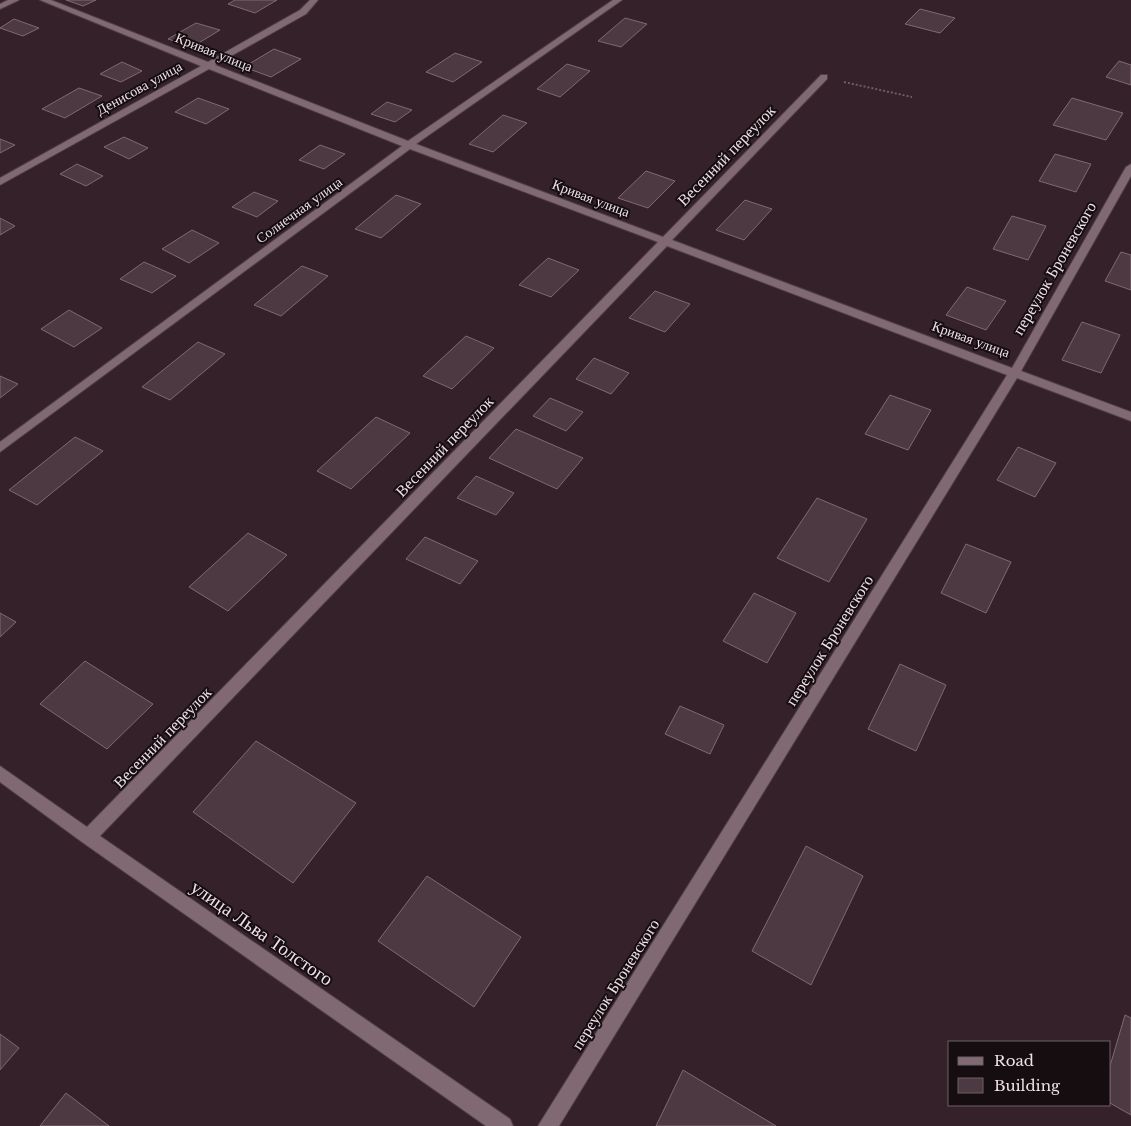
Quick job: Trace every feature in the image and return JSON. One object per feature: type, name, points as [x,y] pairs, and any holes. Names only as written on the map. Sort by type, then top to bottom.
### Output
[{"type":"street","points":[[0,7],[15,0]]},
{"type":"street","name":"Кривая улица","points":[[44,0],[409,145],[1131,417]]},
{"type":"street","name":"Денисова улица","points":[[0,182],[303,12],[314,0]]},
{"type":"street","name":"Солнечная улица","points":[[0,448],[409,145],[618,0]]},
{"type":"street","name":"Весенний переулок","points":[[88,838],[824,77]]},
{"type":"street","name":"переулок Броневского","points":[[548,1126],[1015,372],[1131,167]]},
{"type":"street","name":"улица Льва Толстого","points":[[0,772],[88,838],[503,1126]]},
{"type":"path","points":[[824,77],[912,96]]},
{"type":"building","points":[[66,0],[96,0],[83,6]]},
{"type":"building","points":[[235,0],[277,0],[255,13],[228,4]]},
{"type":"building","points":[[920,9],[955,18],[940,33],[905,24]]},
{"type":"building","points":[[625,18],[647,24],[621,47],[598,41]]},
{"type":"building","points":[[14,19],[39,28],[23,36],[0,28]]},
{"type":"building","points":[[196,23],[220,30],[192,47],[168,39]]},
{"type":"building","points":[[274,49],[301,59],[271,77],[244,67]]},
{"type":"building","points":[[455,53],[482,62],[453,82],[426,72]]},
{"type":"building","points":[[1119,61],[1131,65],[1131,85],[1106,77]]},
{"type":"building","points":[[122,62],[142,71],[121,82],[100,74]]},
{"type":"building","points":[[567,64],[590,71],[560,97],[537,89]]},
{"type":"building","points":[[79,88],[102,96],[65,118],[42,109]]},
{"type":"building","points":[[198,98],[229,109],[206,124],[175,112]]},
{"type":"building","points":[[1072,98],[1123,113],[1106,140],[1053,125]]},
{"type":"building","points":[[387,102],[412,110],[395,122],[371,114]]},
{"type":"building","points":[[503,115],[527,123],[493,152],[469,144]]},
{"type":"building","points":[[124,137],[148,148],[129,159],[104,147]]},
{"type":"building","points":[[0,139],[15,145],[0,153]]},
{"type":"building","points":[[320,145],[345,154],[324,169],[299,160]]},
{"type":"building","points":[[1055,154],[1091,164],[1076,192],[1039,181]]},
{"type":"building","points":[[77,164],[103,176],[86,186],[60,174]]},
{"type":"building","points":[[646,171],[675,181],[648,208],[618,198]]},
{"type":"building","points":[[254,192],[278,201],[257,217],[232,207]]},
{"type":"building","points":[[396,195],[421,204],[381,238],[355,229]]},
{"type":"building","points":[[745,200],[772,209],[744,240],[716,230]]},
{"type":"building","points":[[1012,216],[1046,226],[1028,260],[993,249]]},
{"type":"building","points":[[0,218],[15,226],[0,235]]},
{"type":"building","points":[[192,230],[219,243],[189,263],[162,249]]},
{"type":"building","points":[[1121,252],[1131,255],[1131,290],[1105,281]]},
{"type":"building","points":[[548,258],[579,270],[551,297],[519,285]]},
{"type":"building","points":[[144,262],[176,276],[152,293],[120,279]]},
{"type":"building","points":[[302,266],[328,276],[281,316],[254,305]]},
{"type":"building","points":[[967,287],[1006,301],[986,330],[946,315]]},
{"type":"building","points":[[655,291],[690,304],[665,332],[629,318]]},
{"type":"building","points":[[69,310],[102,328],[74,347],[41,329]]},
{"type":"building","points":[[1082,322],[1120,335],[1101,373],[1062,360]]},
{"type":"building","points":[[466,336],[494,348],[452,389],[423,376]]},
{"type":"building","points":[[198,342],[225,354],[170,400],[142,387]]},
{"type":"building","points":[[594,358],[629,373],[611,394],[576,379]]},
{"type":"building","points":[[0,376],[18,384],[0,398]]},
{"type":"building","points":[[890,395],[931,410],[908,450],[865,434]]},
{"type":"building","points":[[550,398],[583,412],[566,431],[533,416]]},
{"type":"building","points":[[376,417],[410,433],[351,489],[317,471]]},
{"type":"building","points":[[516,429],[583,458],[557,489],[489,458]]},
{"type":"building","points":[[75,437],[103,451],[37,505],[9,490]]},
{"type":"building","points":[[1018,447],[1056,463],[1035,497],[997,480]]},
{"type":"building","points":[[476,476],[514,493],[496,515],[457,498]]},
{"type":"building","points":[[817,498],[867,519],[829,582],[777,558]]},
{"type":"building","points":[[248,533],[287,555],[228,611],[189,587]]},
{"type":"building","points":[[425,537],[478,561],[460,584],[406,559]]},
{"type":"building","points":[[966,544],[1011,562],[986,613],[941,593]]},
{"type":"building","points":[[754,593],[796,613],[767,663],[723,641]]},
{"type":"building","points":[[0,613],[16,622],[0,637]]},
{"type":"building","points":[[85,661],[153,704],[107,749],[40,704]]},
{"type":"building","points":[[900,664],[946,685],[916,751],[868,729]]},
{"type":"building","points":[[680,706],[724,725],[710,754],[665,734]]},
{"type":"building","points":[[256,741],[356,803],[293,883],[193,812]]},
{"type":"building","points":[[806,846],[863,876],[811,985],[752,951]]},
{"type":"building","points":[[427,876],[521,937],[474,1007],[378,941]]},
{"type":"building","points":[[1125,1015],[1131,1018],[1131,1115],[1111,1104],[1111,1063]]},
{"type":"building","points":[[0,1034],[19,1048],[0,1070]]},
{"type":"building","points":[[683,1070],[776,1126],[656,1126]]},
{"type":"building","points":[[66,1093],[109,1126],[40,1126]]}]
